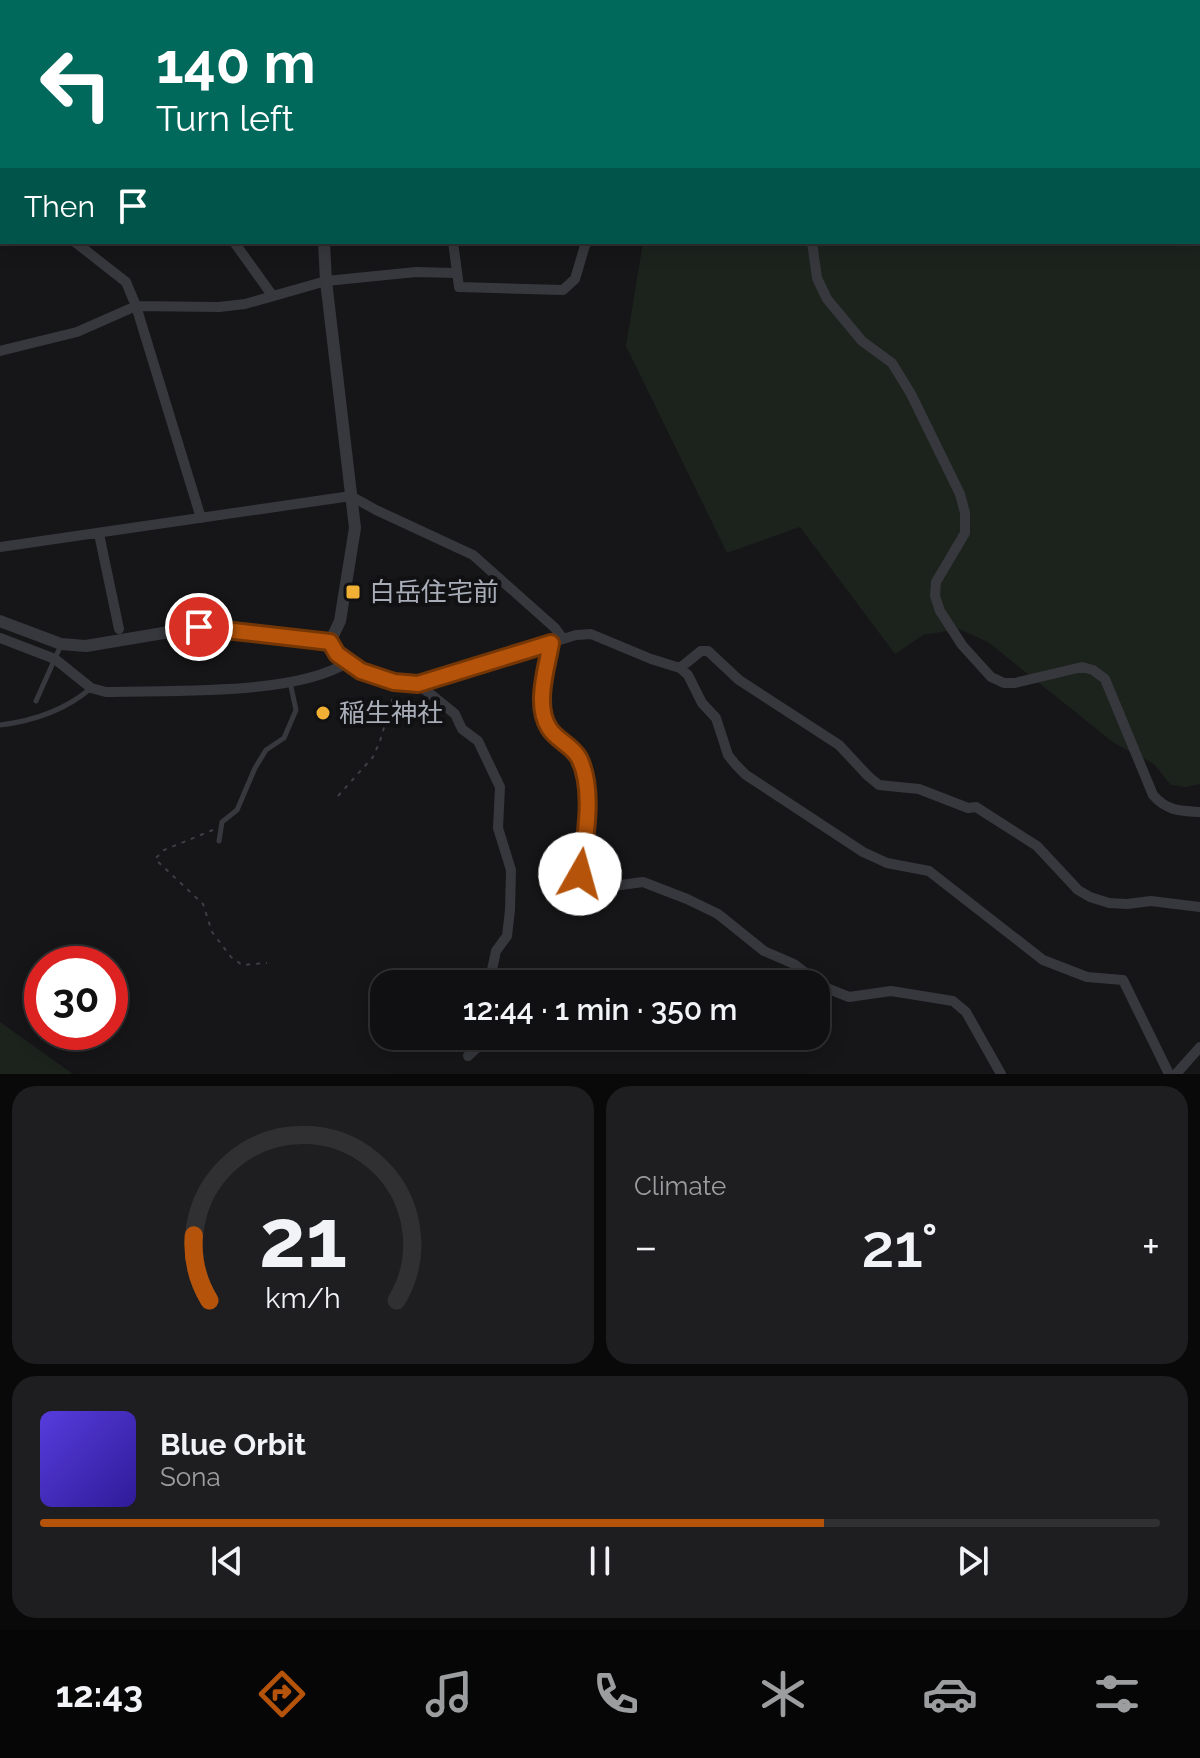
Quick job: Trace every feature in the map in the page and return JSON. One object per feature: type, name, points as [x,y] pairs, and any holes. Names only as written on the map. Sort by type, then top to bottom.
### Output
[{"type":"street","points":[[78,244],[126,282],[201,518]]},
{"type":"street","points":[[235,244],[272,295]]},
{"type":"street","points":[[324,244],[355,528],[340,621],[330,642]]},
{"type":"street","points":[[453,244],[459,287],[563,290],[575,279],[585,244]]},
{"type":"street","points":[[812,244],[817,278],[827,299],[862,341],[892,363],[911,394],[960,494],[965,513],[965,533],[936,582],[935,596],[940,611],[962,645],[991,677],[1004,683],[1082,667],[1093,670],[1105,679],[1153,795],[1161,805],[1172,810],[1200,812]]},
{"type":"street","points":[[0,351],[77,332],[136,306],[219,307],[245,304],[326,281],[416,272],[456,273]]},
{"type":"street","points":[[0,547],[351,496],[473,555],[555,628],[563,639]]},
{"type":"street","points":[[99,534],[119,629]]},
{"type":"street","points":[[0,621],[61,644],[86,646],[199,627],[330,642]]},
{"type":"street","points":[[330,642],[337,654],[361,671],[397,682],[418,684],[563,639],[591,634],[680,668],[688,675],[702,703],[716,718],[728,755],[746,775],[875,858],[929,871],[1043,960],[1087,977],[1123,980],[1169,1074]]},
{"type":"street","points":[[0,638],[55,659],[91,688],[106,692],[265,686],[331,673],[348,662]]},
{"type":"street","points":[[551,643],[542,698],[549,728],[580,759],[587,820],[580,874],[588,883],[599,888],[643,882],[687,899],[718,914],[764,951],[794,964],[824,987],[849,997],[891,991],[953,1001],[966,1012],[1001,1074]]},
{"type":"street","points":[[680,668],[701,651],[708,651],[739,680],[839,745],[879,785],[919,789],[968,808],[976,807],[1037,846],[1078,890],[1090,897],[1109,903],[1151,901],[1200,907]]},
{"type":"street","points":[[418,684],[455,714],[462,729],[478,741],[500,787],[498,828],[511,870],[510,910],[507,936],[496,951],[492,970]]},
{"type":"street","points":[[1176,1074],[1200,1047]]},
{"type":"street","points":[[468,1056],[474,1050]]},
{"type":"lane","points":[[36,701],[61,644]]},
{"type":"lane","points":[[219,841],[222,822],[237,810],[266,750],[284,738],[288,730],[296,710],[290,681]]},
{"type":"lane","points":[[0,725],[18,723],[61,709],[91,688]]},
{"type":"path","points":[[338,796],[373,757],[397,682]]},
{"type":"path","points":[[220,827],[164,850],[155,859],[203,904],[212,932],[231,957],[242,965],[267,963]]},
{"type":"shaded area","points":[[643,244],[1200,244],[1200,784],[1186,787],[1171,785],[1154,764],[1114,743],[988,642],[959,629],[923,635],[895,654],[800,527],[727,553],[626,346]]},
{"type":"shaded area","points":[[0,1022],[24,1039],[24,1050],[39,1050],[73,1074],[0,1074]]},
{"type":"place","name":"白岳住宅前","points":[[353,592]]},
{"type":"place","name":"稲生神社","points":[[323,713]]},
{"type":"route","points":[[199,627],[330,642],[337,654],[361,671],[394,682],[418,684],[551,643],[542,698],[545,717],[549,728],[580,759],[585,784],[587,820],[580,874]]}]
